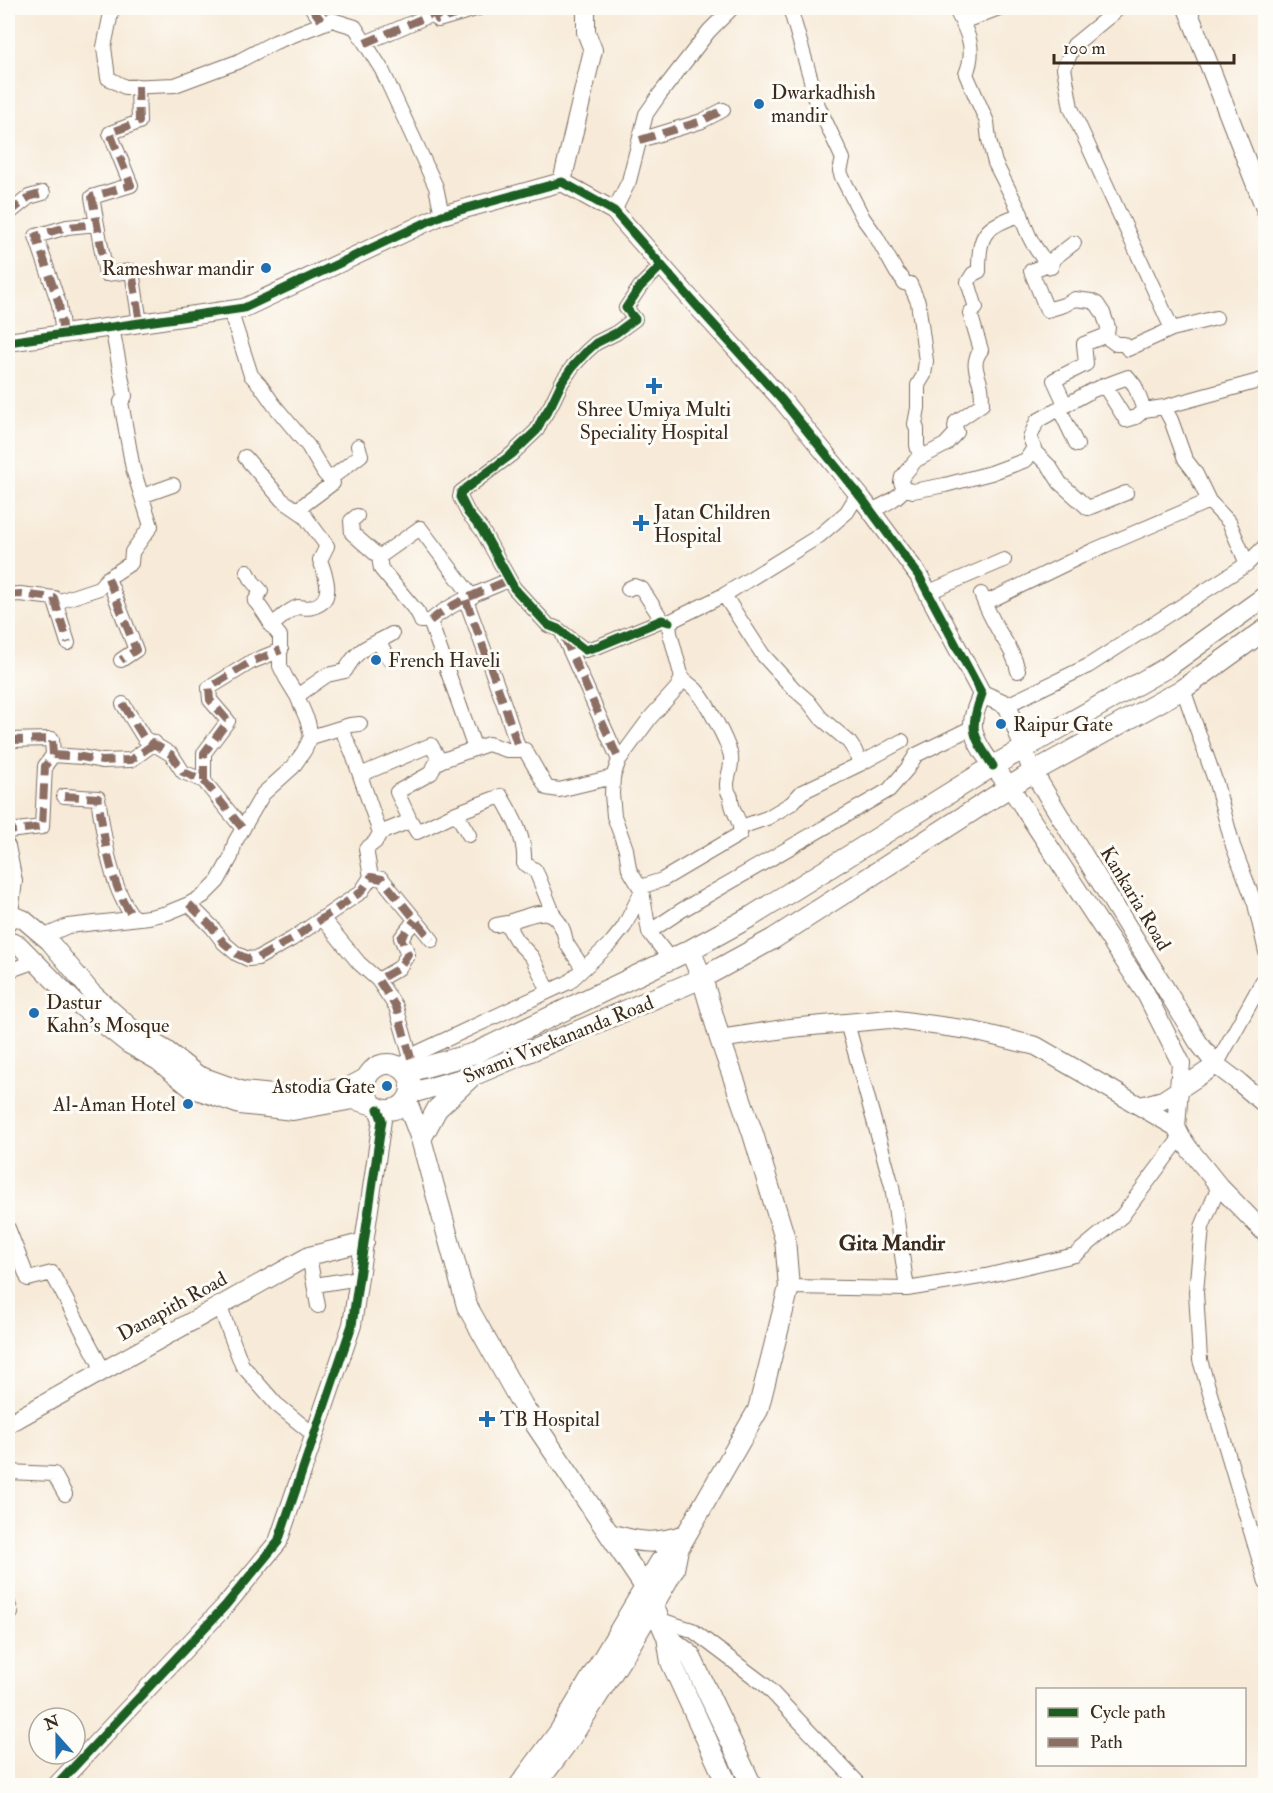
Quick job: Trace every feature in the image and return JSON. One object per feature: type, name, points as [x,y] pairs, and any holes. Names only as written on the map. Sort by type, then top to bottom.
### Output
[{"type":"main road","name":"Swami Vivekananda Road","points":[[406,1065],[475,1053],[690,950],[752,916],[993,766],[1166,668],[1266,596]]},
{"type":"main road","name":"Swami Vivekananda Road","points":[[409,1097],[472,1076],[702,978],[774,939],[1034,772],[1183,689],[1266,629]]},
{"type":"main road","points":[[535,1785],[570,1739],[633,1642],[656,1612],[674,1569],[681,1542],[758,1410],[789,1287],[785,1239],[702,978],[690,950]]},
{"type":"main road","points":[[409,1097],[399,1108],[391,1111],[376,1107],[366,1094],[367,1077],[376,1067],[384,1064],[406,1065],[412,1083],[409,1097],[467,1306],[523,1406],[610,1534],[656,1612],[690,1655],[752,1785]]},
{"type":"main road","points":[[421,1139],[437,1109],[472,1076]]},
{"type":"main road","points":[[610,1534],[656,1543],[681,1542]]},
{"type":"main road","points":[[519,1785],[656,1612]]},
{"type":"main road","points":[[656,1612],[670,1662],[728,1785]]},
{"type":"street","points":[[112,8],[104,47],[108,78],[125,87],[175,85],[237,62],[275,42],[332,20],[356,27],[382,70],[436,187],[442,215]]},
{"type":"street","points":[[313,8],[323,23]]},
{"type":"street","points":[[365,43],[434,10],[438,20],[479,8]]},
{"type":"street","points":[[562,182],[594,50],[586,32],[586,8]]},
{"type":"street","points":[[614,211],[628,181],[646,114],[709,31],[732,8]]},
{"type":"street","points":[[790,8],[813,94],[843,159],[840,171],[863,218],[904,283],[910,284],[918,302],[926,362],[924,375],[918,385],[915,424],[916,445],[920,458]]},
{"type":"street","points":[[955,8],[968,33],[971,61],[966,74],[987,122],[995,163],[1021,214],[1026,232],[1051,267],[1053,259],[1074,243]]},
{"type":"street","points":[[962,22],[999,8]]},
{"type":"street","points":[[1117,8],[1074,45],[1064,68],[1071,108],[1172,329]]},
{"type":"street","points":[[1187,8],[1266,211]]},
{"type":"street","points":[[1262,8],[1266,17]]},
{"type":"street","points":[[138,86],[140,122],[110,134],[131,185],[92,197],[106,274],[132,271],[140,323]]},
{"type":"street","points":[[640,140],[702,121],[723,110]]},
{"type":"street","points":[[8,342],[244,308],[442,215],[562,182],[614,211],[782,400],[872,511],[920,576],[982,694],[1007,705],[1088,666],[1247,564],[1266,545]]},
{"type":"street","points":[[8,214],[29,197],[43,193]]},
{"type":"street","points":[[904,489],[901,482],[902,477],[916,460],[945,445],[957,432],[956,422],[982,404],[981,386],[975,370],[976,356],[981,350],[970,313],[976,308],[968,282],[979,270],[980,244],[983,236],[1004,220],[1021,214]]},
{"type":"street","points":[[63,334],[59,304],[36,236],[67,227],[97,224]]},
{"type":"street","points":[[1048,264],[1031,271],[1047,310],[1075,299],[1097,304],[1108,327],[1107,335],[1083,344],[1086,364],[1054,380],[1077,446]]},
{"type":"street","points":[[661,266],[640,287],[626,308],[635,319],[616,333],[596,343],[573,366],[537,430],[512,454],[461,492],[460,497],[468,513],[482,530],[514,588],[548,625],[562,632],[585,650],[666,621],[724,595],[819,536],[847,512],[858,494]]},
{"type":"street","points":[[230,310],[251,375],[261,384],[274,405],[308,446],[324,473],[333,483],[298,509]]},
{"type":"street","points":[[1105,336],[1116,344],[1124,344],[1128,349],[1172,329],[1216,318]]},
{"type":"street","points":[[63,600],[99,588],[108,578],[131,563],[132,552],[151,526],[133,469],[121,402],[125,396],[112,327]]},
{"type":"street","points":[[904,489],[913,491],[945,485],[991,473],[1026,460],[1034,448],[1030,438],[1037,421],[1104,385],[1128,377],[1135,386],[1144,410]]},
{"type":"street","points":[[1104,385],[1126,420],[1136,417],[1144,410],[1164,407],[1266,379]]},
{"type":"street","points":[[1164,407],[1185,459],[1195,472],[1209,501],[1229,522],[1247,564]]},
{"type":"street","points":[[330,478],[361,455],[358,446]]},
{"type":"street","points":[[1033,450],[1050,466],[1060,483],[1088,508],[1126,493]]},
{"type":"street","points":[[245,457],[282,500],[304,515],[327,546],[320,560],[327,577],[329,590],[322,603],[312,608],[300,607],[292,610],[271,626]]},
{"type":"street","points":[[142,496],[172,485]]},
{"type":"street","points":[[872,511],[894,499],[904,489]]},
{"type":"street","points":[[1018,671],[1016,659],[983,598],[1209,501]]},
{"type":"street","points":[[357,516],[351,521],[352,533],[379,556],[381,568],[418,613],[421,621],[430,621],[469,598],[509,580]]},
{"type":"street","points":[[379,556],[420,528],[469,598],[519,750]]},
{"type":"street","points":[[929,592],[1004,560]]},
{"type":"street","points":[[43,937],[68,926],[167,913],[203,896],[218,881],[231,857],[235,842],[263,794],[293,767],[304,751],[311,737],[308,722],[280,666],[280,636],[255,601],[261,591],[247,571]]},
{"type":"street","points":[[108,578],[136,650],[121,660]]},
{"type":"street","points":[[322,918],[359,963],[378,980],[396,1007],[406,1065],[426,1049],[569,982],[612,942],[624,927],[641,889],[662,880],[740,834],[741,827],[730,803],[731,797],[726,782],[731,772],[731,757],[727,746],[703,699],[682,678],[666,621],[642,589],[634,586],[628,589]]},
{"type":"street","points":[[8,595],[54,598],[68,643]]},
{"type":"street","points":[[724,595],[763,656],[808,701],[821,718],[849,742],[860,764]]},
{"type":"street","points":[[430,621],[475,749]]},
{"type":"street","points":[[562,632],[619,760]]},
{"type":"street","points":[[297,696],[327,675],[345,671],[353,656],[366,646],[392,634]]},
{"type":"street","points":[[378,641],[389,660]]},
{"type":"street","points":[[204,781],[204,753],[228,722],[210,700],[209,688],[250,662],[281,650]]},
{"type":"street","points":[[670,959],[649,932],[641,889],[629,869],[626,849],[614,816],[612,794],[613,777],[619,760],[657,709],[677,688],[682,678]]},
{"type":"street","points":[[1183,689],[1216,783],[1233,846],[1255,904],[1266,952]]},
{"type":"street","points":[[789,1287],[907,1289],[986,1276],[1075,1256],[1122,1216],[1179,1132],[1181,1063],[1146,994],[978,742],[973,727],[982,694]]},
{"type":"street","points":[[123,704],[144,738],[172,755],[183,772],[204,781],[243,829]]},
{"type":"street","name":"Kankaria Road","points":[[1007,705],[1023,750],[1034,772],[1198,1042],[1216,1065],[1266,1105]]},
{"type":"street","points":[[311,737],[360,724]]},
{"type":"street","points":[[649,932],[682,910],[889,790],[916,755],[973,727]]},
{"type":"street","points":[[341,728],[380,833]]},
{"type":"street","points":[[8,740],[52,739],[53,755],[45,766],[42,827],[8,831]]},
{"type":"street","points":[[741,827],[767,818],[792,803],[802,792],[902,741]]},
{"type":"street","points":[[53,755],[102,761],[130,760],[155,743]]},
{"type":"street","points":[[583,969],[567,945],[563,930],[555,918],[535,870],[524,863],[525,851],[519,831],[501,791],[417,832],[397,792],[431,773],[440,761],[488,744],[507,750],[525,750],[547,788],[559,790],[613,777]]},
{"type":"street","points":[[360,775],[431,745],[440,761]]},
{"type":"street","points":[[64,796],[98,798],[107,851],[124,906],[134,918]]},
{"type":"street","points":[[456,813],[469,835]]},
{"type":"street","points":[[189,904],[237,954],[248,959],[258,958],[292,939],[362,892],[371,877],[366,849],[375,842],[380,833],[410,821]]},
{"type":"street","points":[[8,846],[15,881],[9,918],[23,920],[49,942],[92,993],[137,1033],[166,1050],[198,1075],[243,1091],[293,1096],[350,1086],[367,1077]]},
{"type":"street","points":[[371,877],[382,879],[432,940]]},
{"type":"street","points":[[549,991],[531,957],[503,926],[540,912],[548,912],[555,918]]},
{"type":"street","points":[[378,980],[399,968],[408,954],[401,938],[415,920]]},
{"type":"street","points":[[8,941],[19,945],[75,1002],[128,1044],[158,1061],[191,1088],[240,1105],[293,1111],[353,1100],[376,1107],[382,1120],[352,1325],[278,1542],[225,1606],[56,1785]]},
{"type":"street","points":[[8,971],[36,961]]},
{"type":"street","points":[[1141,1106],[1163,1100],[1216,1065],[1266,975]]},
{"type":"street","points":[[720,1040],[790,1028],[890,1019],[969,1030],[1036,1046],[1141,1106],[1179,1132],[1190,1150],[1219,1186],[1266,1234]]},
{"type":"street","points":[[847,1023],[892,1186],[907,1289]]},
{"type":"street","points":[[1219,1186],[1202,1227],[1196,1292],[1200,1360],[1266,1582]]},
{"type":"street","points":[[8,1228],[28,1280],[52,1273],[103,1370]]},
{"type":"street","name":"Danapith Road","points":[[8,1424],[309,1256],[365,1242]]},
{"type":"street","points":[[309,1256],[318,1306]]},
{"type":"street","points":[[315,1285],[359,1278]]},
{"type":"street","points":[[219,1305],[242,1365],[276,1404],[314,1435]]},
{"type":"street","points":[[8,1472],[54,1474],[65,1494]]},
{"type":"street","points":[[656,1612],[692,1630],[765,1685],[861,1785]]},
{"type":"marked path","points":[[312,8],[323,23]]},
{"type":"marked path","points":[[365,43],[435,13],[438,20],[479,8]]},
{"type":"marked path","points":[[138,86],[139,122],[110,133],[131,185],[92,197],[106,274],[132,271],[140,323]]},
{"type":"marked path","points":[[640,140],[702,121],[723,110]]},
{"type":"marked path","points":[[8,214],[29,197],[43,193]]},
{"type":"marked path","points":[[63,334],[59,304],[36,236],[67,227],[97,224]]},
{"type":"marked path","points":[[108,578],[136,650],[121,660]]},
{"type":"marked path","points":[[430,621],[457,603],[509,580]]},
{"type":"marked path","points":[[8,595],[54,598],[68,643]]},
{"type":"marked path","points":[[466,600],[519,750]]},
{"type":"marked path","points":[[564,637],[619,760]]},
{"type":"marked path","points":[[204,781],[204,753],[228,721],[210,700],[209,688],[251,662],[281,650]]},
{"type":"marked path","points":[[123,704],[144,738],[172,755],[183,772],[204,781],[243,829]]},
{"type":"marked path","points":[[8,740],[52,739],[53,755],[45,766],[42,827],[8,831]]},
{"type":"marked path","points":[[53,755],[102,761],[131,760],[155,743]]},
{"type":"marked path","points":[[64,796],[98,798],[114,877],[119,892],[134,918]]},
{"type":"marked path","points":[[189,904],[237,954],[248,959],[258,958],[292,939],[361,892],[371,877],[382,879],[432,940]]},
{"type":"marked path","points":[[411,1058],[396,1007],[378,980],[399,968],[408,954],[401,938],[415,920]]},
{"type":"marked path","points":[[8,1604],[11,1613]]},
{"type":"cycle path","points":[[8,342],[244,308],[442,215],[562,182],[614,211],[782,400],[863,500],[919,576],[982,694],[975,716],[975,732],[993,766]]},
{"type":"cycle path","points":[[661,266],[640,287],[626,308],[635,319],[616,333],[596,343],[586,352],[562,382],[537,430],[512,454],[461,492],[460,497],[468,513],[482,530],[514,588],[548,625],[558,629],[585,650],[662,620],[669,622]]},
{"type":"cycle path","points":[[56,1786],[225,1606],[278,1542],[352,1325],[382,1120],[378,1109]]},
{"type":"place","name":"Dwarkadhish mandir","points":[[759,104]]},
{"type":"place","name":"Rameshwar mandir","points":[[266,268]]},
{"type":"place","name":"Shree Umiya Multi Speciality Hospital","points":[[654,386]]},
{"type":"place","name":"Jatan Children Hospital","points":[[641,523]]},
{"type":"place","name":"French Haveli","points":[[376,660]]},
{"type":"place","name":"Raipur Gate","points":[[1001,724]]},
{"type":"place","name":"Dastur Kahn's Mosque","points":[[34,1013]]},
{"type":"place","name":"Astodia Gate","points":[[387,1086]]},
{"type":"place","name":"Al-Aman Hotel","points":[[188,1104]]},
{"type":"place","name":"TB Hospital","points":[[487,1419]]},
{"type":"district","name":"Gita Mandir","points":[[892,1243]]}]
